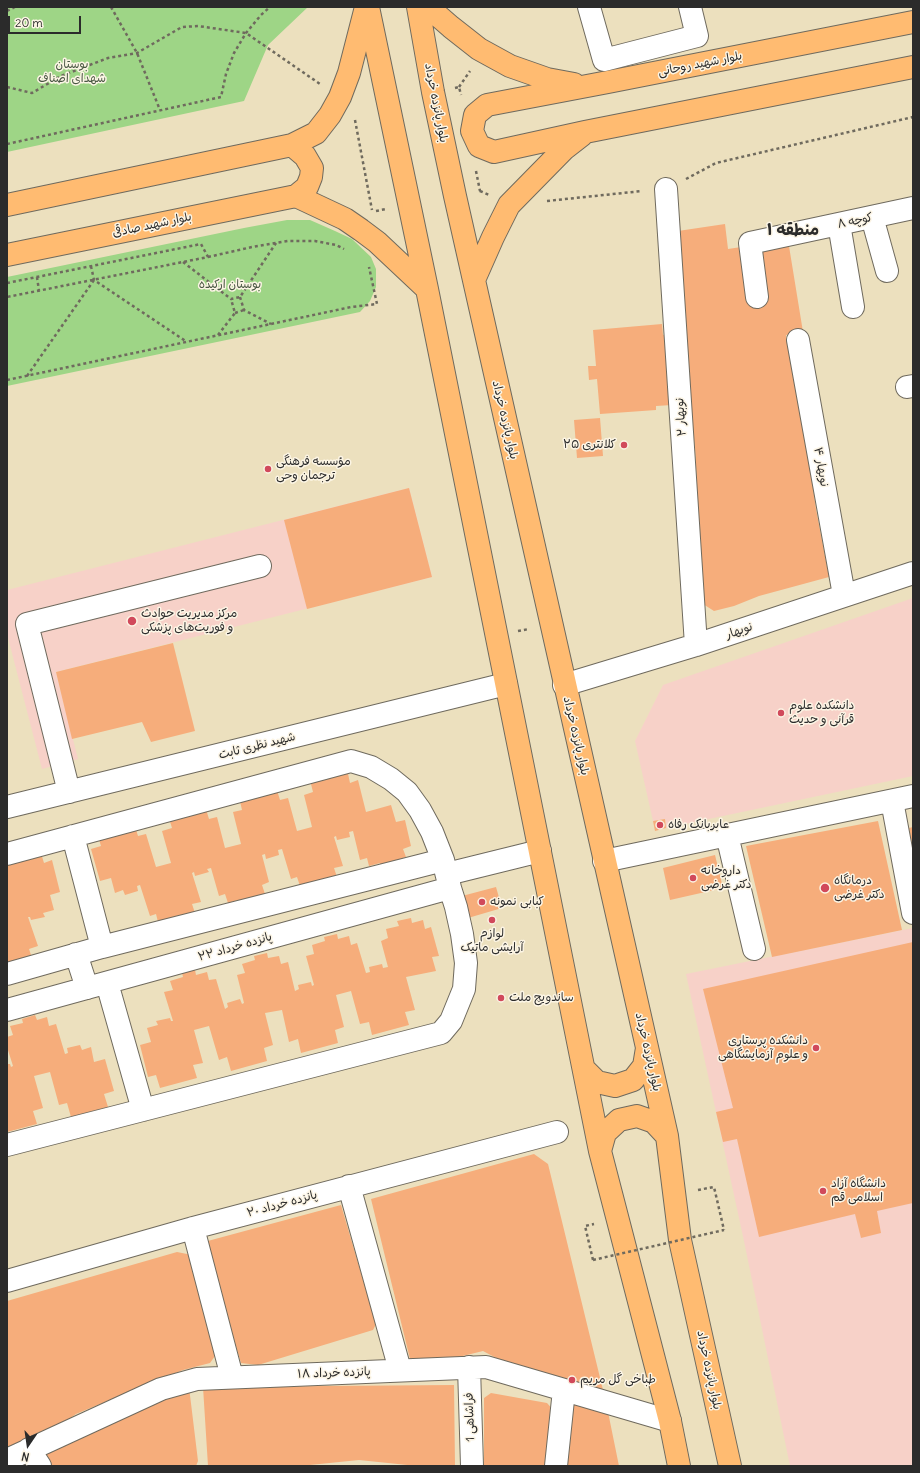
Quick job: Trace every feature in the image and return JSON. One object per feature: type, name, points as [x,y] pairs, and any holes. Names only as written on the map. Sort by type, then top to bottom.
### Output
[{"type":"main road","points":[[7,205],[292,145],[316,133],[330,115],[340,97],[349,73],[367,7]]},
{"type":"main road","points":[[367,7],[427,289],[600,1151],[670,1421],[680,1466]]},
{"type":"main road","name":"بلوار پانزده خرداد","points":[[418,7],[435,100],[474,280],[667,1136],[680,1240],[730,1466]]},
{"type":"main road","points":[[428,7],[479,49],[510,66],[547,79],[585,86]]},
{"type":"main road","name":"بلوار شهید روحانی","points":[[585,132],[494,152],[479,146],[472,131],[475,115],[487,105],[913,22]]},
{"type":"main road","points":[[474,280],[509,205],[564,148],[585,132],[913,67]]},
{"type":"main road","points":[[292,145],[305,156],[312,168],[311,177],[307,187],[296,196],[345,219],[367,234],[427,289]]},
{"type":"main road","name":"بلوار شهید صادقی","points":[[7,255],[296,196]]},
{"type":"main road","points":[[584,1069],[597,1082],[615,1086],[633,1080],[644,1066],[647,1048]]},
{"type":"main road","points":[[600,1151],[605,1133],[618,1120],[637,1116],[654,1122],[667,1136]]},
{"type":"street","points":[[589,7],[604,60],[697,36],[690,7]]},
{"type":"street","name":"نوبهار ۲","points":[[666,189],[696,645]]},
{"type":"street","name":"کوچه ۸","points":[[757,297],[750,243],[913,208]]},
{"type":"street","points":[[872,217],[887,271]]},
{"type":"street","points":[[838,224],[853,307]]},
{"type":"street","name":"نوبهار ۴","points":[[798,340],[844,595]]},
{"type":"street","points":[[69,792],[27,624],[260,566]]},
{"type":"street","name":"نوبهار","points":[[564,684],[696,645],[913,573]]},
{"type":"street","name":"شهید نظری ثابت","points":[[7,807],[506,684]]},
{"type":"street","points":[[7,854],[351,761],[371,767],[391,779],[407,792],[423,815],[432,832],[447,874],[462,934],[466,963],[464,989],[451,1021],[441,1033],[7,1145]]},
{"type":"street","points":[[604,860],[913,796]]},
{"type":"street","points":[[892,801],[913,913]]},
{"type":"street","points":[[727,835],[754,949]]},
{"type":"street","points":[[73,836],[102,947]]},
{"type":"street","name":"پانزده خرداد ۲۲","points":[[7,974],[126,941],[447,874],[540,851]]},
{"type":"street","name":"پانزده خرداد ۲۲","points":[[7,1010],[135,975],[447,874]]},
{"type":"street","points":[[126,941],[135,975]]},
{"type":"street","points":[[76,954],[97,985],[143,1110]]},
{"type":"street","name":"پانزده خرداد ۲۰","points":[[7,1281],[193,1228],[557,1132]]},
{"type":"street","points":[[349,1186],[400,1370]]},
{"type":"street","points":[[193,1228],[232,1377]]},
{"type":"street","name":"فراشاهی 1","points":[[469,1367],[472,1466]]},
{"type":"street","name":"پانزده خرداد ۱۸","points":[[7,1460],[34,1458],[161,1389],[197,1379],[486,1367],[670,1421]]},
{"type":"street","points":[[556,1466],[564,1390]]},
{"type":"path","points":[[7,11],[15,7]]},
{"type":"path","points":[[111,7],[137,53],[160,110]]},
{"type":"path","points":[[7,144],[222,97],[226,74],[234,53],[246,33],[270,7]]},
{"type":"path","points":[[7,87],[32,93],[61,76],[108,58],[137,53],[182,27],[198,26],[246,33],[340,97]]},
{"type":"path","points":[[480,191],[509,205],[666,189],[716,164],[913,117]]},
{"type":"path","points":[[7,297],[288,241],[315,241],[336,245],[347,250]]},
{"type":"path","points":[[232,299],[240,297],[277,243]]},
{"type":"path","points":[[7,283],[201,244],[208,256]]},
{"type":"path","points":[[7,380],[350,307],[377,304],[368,261]]},
{"type":"path","points":[[182,262],[232,299],[235,313]]},
{"type":"path","points":[[91,266],[94,280],[187,342]]},
{"type":"path","points":[[37,277],[39,291]]},
{"type":"path","points":[[27,376],[94,280]]},
{"type":"path","points":[[240,297],[244,310],[271,324]]},
{"type":"path","points":[[218,335],[235,313],[244,310]]},
{"type":"path","points":[[496,634],[551,625]]},
{"type":"path","points":[[586,1226],[593,1260],[724,1230],[714,1187]]},
{"type":"shaded area","name":"مرکز مدیریت حوادث و فوریت‌های پزشکی","points":[[409,488],[432,577],[56,672],[78,759],[42,769],[7,634],[7,590]]},
{"type":"shaded area","name":"دانشکده علوم قرآنی و حدیث","points":[[913,598],[913,776],[666,828],[665,819],[653,821],[635,741],[663,685]]},
{"type":"shaded area","name":"دانشگاه آزاد اسلامی قم","points":[[913,928],[913,1466],[790,1466],[744,1241],[686,974]]},
{"type":"green space","name":"بوستان شهدای اصناف","points":[[7,7],[308,7],[268,45],[244,101],[7,152]]},
{"type":"green space","name":"بوستان ارکیده","points":[[287,220],[310,220],[335,231],[352,239],[371,257],[376,269],[376,287],[370,301],[360,312],[7,386],[7,277]]},
{"type":"building","points":[[725,224],[728,249],[788,240],[803,332],[786,335],[829,577],[759,596],[734,606],[714,611],[703,604],[695,447],[692,427],[683,280],[678,231]]},
{"type":"building","points":[[662,324],[663,335],[666,334],[672,405],[656,406],[656,410],[600,414],[597,379],[589,380],[588,366],[596,366],[593,330]]},
{"type":"building","points":[[600,418],[603,456],[577,458],[574,420]]},
{"type":"building","points":[[409,488],[432,577],[307,609],[284,520]]},
{"type":"building","points":[[173,643],[195,731],[151,742],[142,722],[72,739],[56,672]]},
{"type":"building","points":[[347,769],[350,783],[358,780],[366,812],[391,805],[396,822],[405,820],[411,846],[403,849],[406,857],[393,861],[394,865],[381,869],[380,863],[369,866],[367,858],[360,860],[353,831],[349,832],[350,837],[337,840],[336,836],[334,837],[343,866],[334,868],[337,877],[300,886],[297,877],[291,879],[282,849],[278,850],[279,855],[266,859],[265,854],[262,855],[269,882],[262,885],[265,894],[252,897],[253,901],[240,905],[238,900],[228,903],[225,894],[219,896],[211,868],[207,869],[209,872],[195,876],[194,872],[192,873],[201,902],[192,904],[195,913],[158,922],[156,914],[150,916],[140,885],[137,886],[138,891],[125,895],[123,890],[115,893],[111,878],[100,881],[91,849],[101,846],[97,833],[134,823],[138,836],[146,834],[156,867],[171,863],[162,831],[172,828],[168,815],[205,806],[209,819],[217,817],[225,848],[241,844],[233,812],[242,810],[239,797],[276,787],[280,800],[288,798],[297,831],[312,827],[304,795],[313,792],[310,780]]},
{"type":"building","name":"عابربانک رفاه","points":[[665,819],[666,828],[655,831],[653,821]]},
{"type":"building","name":"درمانگاه دکتر غرضی","points":[[878,821],[902,930],[772,957],[746,846]]},
{"type":"building","points":[[913,827],[913,844],[912,844],[909,828]]},
{"type":"building","points":[[40,850],[44,863],[52,860],[60,892],[50,895],[54,910],[43,913],[45,917],[31,920],[30,917],[28,917],[38,946],[29,949],[32,958],[7,969],[7,860]]},
{"type":"building","name":"داروخانه دکتر غرضی","points":[[715,855],[723,888],[670,900],[663,868]]},
{"type":"building","name":"کبابی نمونه","points":[[496,887],[502,908],[468,918],[462,896]]},
{"type":"building","points":[[411,918],[412,923],[423,920],[425,929],[431,927],[439,956],[432,957],[436,971],[406,977],[415,1010],[405,1012],[409,1025],[372,1035],[369,1022],[360,1024],[351,991],[336,995],[344,1027],[335,1030],[338,1043],[301,1053],[298,1039],[289,1042],[282,1010],[265,1013],[273,1045],[264,1048],[267,1061],[231,1071],[227,1057],[219,1060],[209,1026],[194,1030],[203,1063],[193,1065],[197,1078],[160,1088],[156,1075],[148,1077],[140,1045],[151,1042],[147,1028],[158,1025],[156,1021],[170,1018],[171,1021],[173,1021],[164,992],[173,990],[170,981],[183,977],[182,973],[195,970],[196,975],[207,972],[209,980],[216,979],[225,1009],[228,1007],[227,1003],[240,999],[242,1004],[244,1003],[237,975],[245,973],[242,964],[255,960],[254,956],[267,953],[268,958],[279,956],[281,964],[288,962],[295,991],[299,989],[298,985],[311,982],[312,986],[314,985],[306,956],[314,954],[312,945],[325,941],[324,937],[337,934],[338,939],[349,936],[351,945],[357,943],[366,973],[370,972],[369,967],[382,964],[383,968],[388,967],[381,941],[388,938],[386,929],[399,926],[397,921]]},
{"type":"building","name":"دانشکده پرستاری و علوم آزمایشگاهی","points":[[913,942],[913,1203],[877,1211],[881,1233],[861,1238],[855,1214],[759,1237],[737,1139],[723,1142],[716,1112],[733,1108],[703,989]]},
{"type":"building","points":[[35,1015],[37,1020],[47,1017],[49,1026],[56,1024],[65,1054],[68,1053],[67,1048],[80,1045],[82,1050],[91,1047],[94,1062],[105,1059],[114,1091],[104,1094],[108,1107],[71,1117],[67,1103],[59,1105],[50,1072],[34,1076],[43,1108],[33,1111],[37,1124],[7,1132],[7,1064],[10,1064],[11,1067],[13,1066],[7,1047],[7,1037],[13,1035],[10,1026],[23,1023],[22,1019]]},
{"type":"building","points":[[534,1154],[548,1164],[603,1390],[517,1369],[483,1351],[426,1365],[410,1359],[371,1199]]},
{"type":"building","points":[[341,1205],[376,1324],[373,1330],[258,1365],[241,1363],[204,1242]]},
{"type":"building","points":[[177,1252],[192,1255],[215,1356],[210,1363],[183,1370],[76,1414],[55,1429],[7,1452],[7,1301]]},
{"type":"building","points":[[454,1385],[455,1466],[417,1466],[359,1460],[300,1466],[208,1466],[203,1387]]},
{"type":"building","points":[[189,1387],[198,1461],[196,1466],[52,1466],[45,1454]]},
{"type":"building","points":[[491,1393],[547,1403],[555,1412],[551,1466],[484,1466],[484,1398]]},
{"type":"building","points":[[572,1401],[608,1412],[619,1466],[561,1466]]},
{"type":"place","name":"کلانتری ۲۵","points":[[624,445]]},
{"type":"place","name":"مؤسسه فرهنگی ترجمان وحی","points":[[268,469]]},
{"type":"place","name":"مرکز مدیریت حوادث و فوریت‌های پزشکی","points":[[132,621]]},
{"type":"place","name":"دانشکده علوم قرآنی و حدیث","points":[[781,713]]},
{"type":"place","name":"عابربانک رفاه","points":[[660,825]]},
{"type":"place","name":"داروخانه دکتر غرضی","points":[[693,878]]},
{"type":"place","name":"درمانگاه دکتر غرضی","points":[[825,888]]},
{"type":"place","name":"کبابی نمونه","points":[[482,902]]},
{"type":"place","name":"لوازم آرایشی ماتیک","points":[[492,920]]},
{"type":"place","name":"ساندویچ ملت","points":[[501,998]]},
{"type":"place","name":"دانشکده پرستاری و علوم آزمایشگاهی","points":[[816,1048]]},
{"type":"place","name":"دانشگاه آزاد اسلامی قم","points":[[823,1191]]},
{"type":"place","name":"طباخی گل مریم","points":[[572,1380]]},
{"type":"district","name":"منطقه ۱","points":[[793,230]]}]
